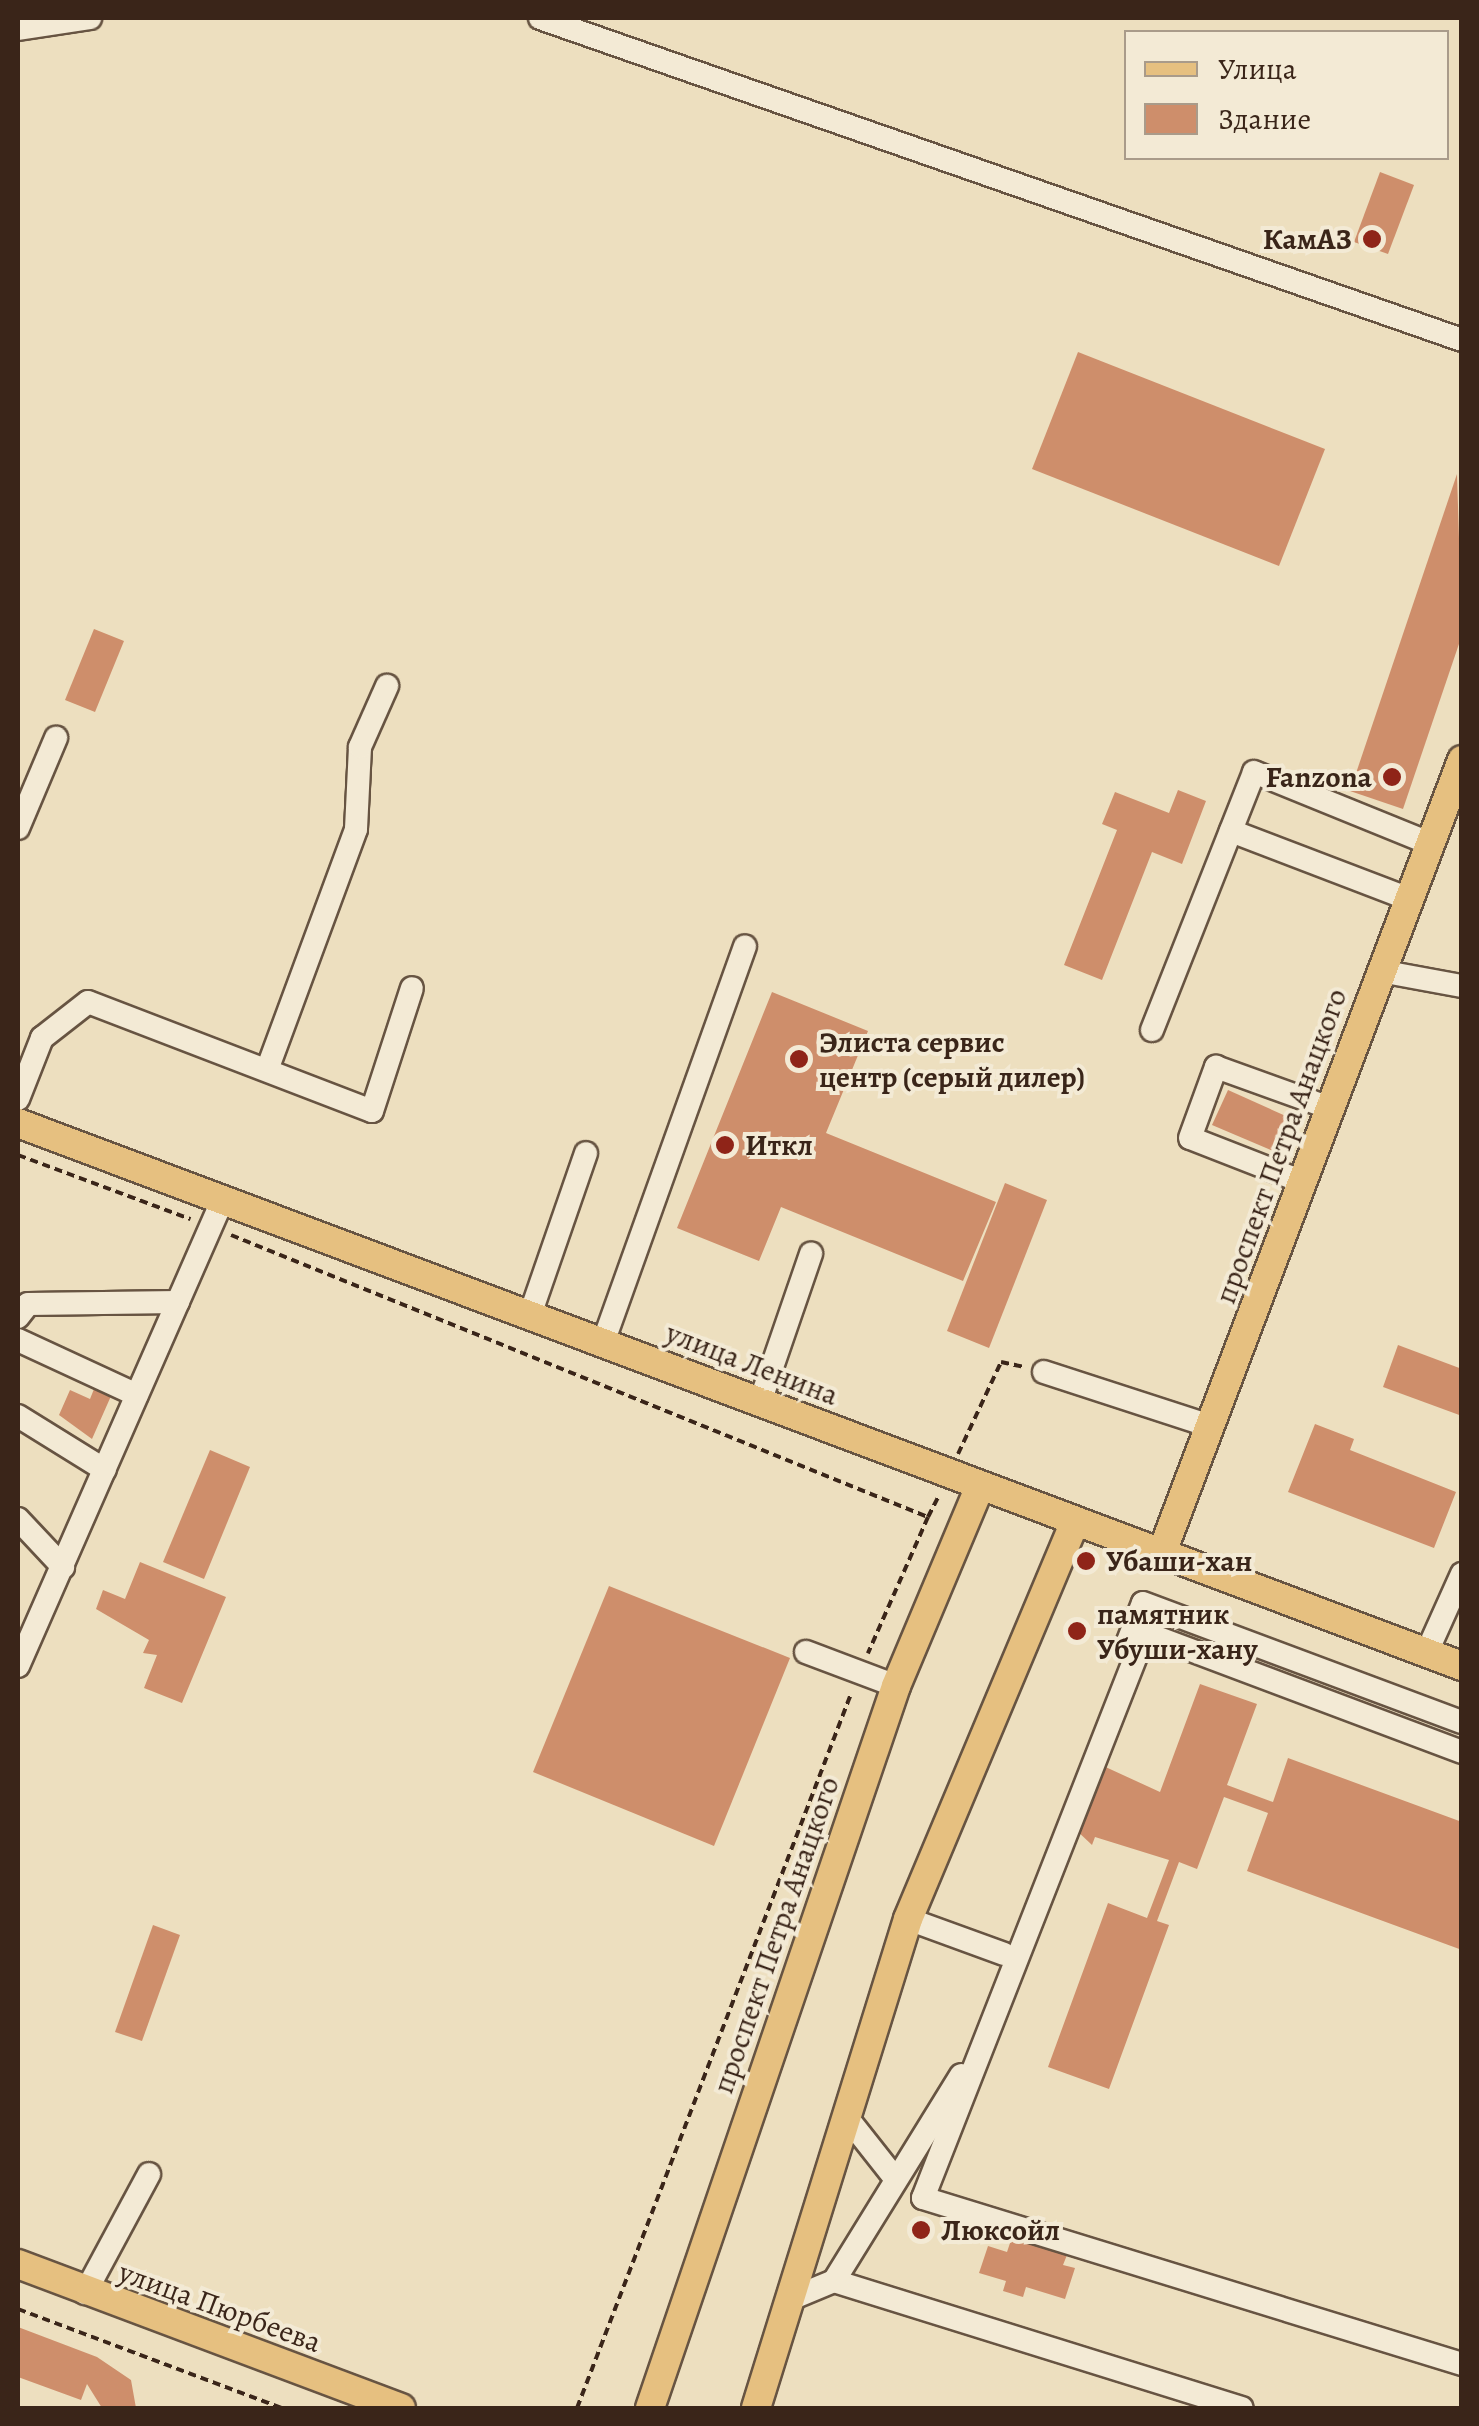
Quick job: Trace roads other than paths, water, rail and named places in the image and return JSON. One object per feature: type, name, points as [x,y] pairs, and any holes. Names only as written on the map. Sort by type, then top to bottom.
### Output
[{"type":"main road","name":"проспект Петра Анацкого","points":[[1162,1555],[1406,898],[1462,760]]},
{"type":"main road","name":"улица Ленина","points":[[18,1123],[531,1312],[979,1489],[1462,1666]]},
{"type":"main road","name":"проспект Петра Анацкого","points":[[650,2408],[896,1686],[979,1489]]},
{"type":"main road","points":[[756,2408],[908,1918],[1074,1524]]},
{"type":"main road","name":"улица Пюрбеева","points":[[18,2264],[401,2408]]},
{"type":"street","points":[[18,28],[90,18]]},
{"type":"street","points":[[540,18],[1462,340]]},
{"type":"street","points":[[267,1070],[356,829],[360,747],[386,686]]},
{"type":"street","points":[[18,828],[56,738]]},
{"type":"street","points":[[1152,1030],[1254,772],[1430,843]]},
{"type":"street","points":[[1232,830],[1406,898]]},
{"type":"street","points":[[604,1340],[745,946]]},
{"type":"street","points":[[1380,971],[1462,986]]},
{"type":"street","points":[[18,1099],[42,1038],[88,1002],[372,1111],[412,988]]},
{"type":"street","points":[[1303,1182],[1190,1138],[1216,1067],[1330,1108]]},
{"type":"street","points":[[531,1312],[586,1153]]},
{"type":"street","points":[[18,1666],[222,1199]]},
{"type":"street","points":[[760,1402],[811,1254]]},
{"type":"street","points":[[18,1317],[28,1304],[178,1302]]},
{"type":"street","points":[[18,1340],[138,1395]]},
{"type":"street","points":[[1044,1372],[1210,1426]]},
{"type":"street","points":[[18,1416],[105,1470]]},
{"type":"street","points":[[18,1519],[63,1567]]},
{"type":"street","points":[[1426,1654],[1462,1574]]},
{"type":"street","points":[[788,2300],[834,2281],[894,2176],[970,2060],[1004,1954],[1143,1602],[1462,1722]]},
{"type":"street","points":[[1462,1752],[1145,1633],[922,2198],[1462,2364]]},
{"type":"street","points":[[806,1652],[896,1686]]},
{"type":"street","points":[[908,1918],[1004,1954]]},
{"type":"street","points":[[845,2115],[894,2176]]},
{"type":"street","points":[[86,2292],[149,2174]]},
{"type":"street","points":[[834,2281],[1242,2408]]},
{"type":"place","name":"КамАЗ","points":[[1372,239]]},
{"type":"place","name":"Fanzona","points":[[1392,777]]},
{"type":"place","name":"Элиста сервис центр (серый дилер)","points":[[799,1059]]},
{"type":"place","name":"Иткл","points":[[725,1145]]},
{"type":"place","name":"Убаши-хан","points":[[1086,1561]]},
{"type":"place","name":"памятник Убуши-хану","points":[[1077,1631]]},
{"type":"place","name":"Люксойл","points":[[921,2230]]}]
